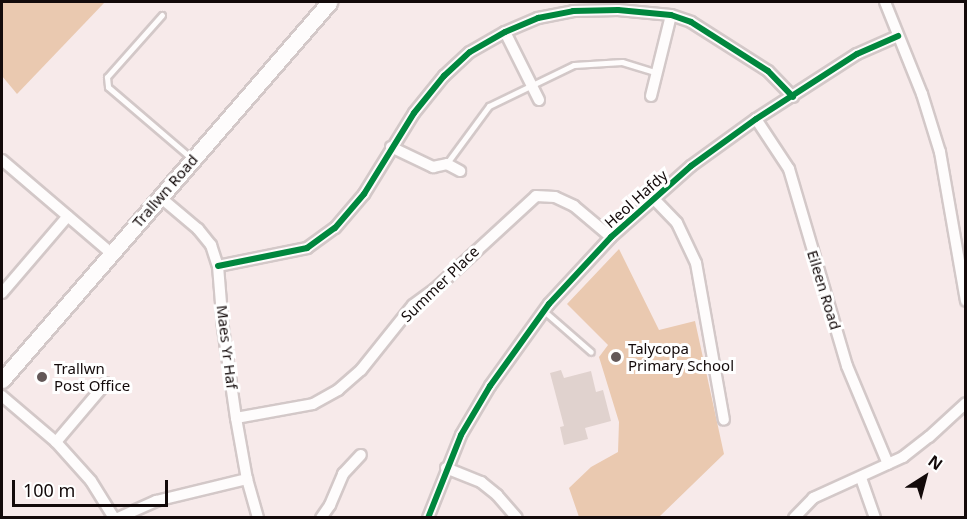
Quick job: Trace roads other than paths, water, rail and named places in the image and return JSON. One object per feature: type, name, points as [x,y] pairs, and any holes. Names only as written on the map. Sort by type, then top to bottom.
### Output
[{"type":"street","name":"Trallwn Road","points":[[2,380],[329,2]]},
{"type":"street","points":[[885,2],[922,94],[940,152],[966,301]]},
{"type":"street","points":[[218,266],[308,248],[335,228],[364,194],[391,147],[444,76],[470,52],[505,32],[572,6],[671,15],[691,22],[758,64],[793,97]]},
{"type":"street","points":[[651,96],[671,15]]},
{"type":"street","points":[[505,32],[538,100]]},
{"type":"street","name":"Heol Hafdy","points":[[428,518],[446,468],[490,386],[544,311],[611,237],[691,166],[756,119],[858,54],[898,36]]},
{"type":"street","name":"Eileen Road","points":[[756,119],[789,168],[847,366],[888,464]]},
{"type":"street","points":[[391,147],[433,167],[447,164],[460,171]]},
{"type":"street","points":[[2,160],[112,254]]},
{"type":"street","name":"Summer Place","points":[[236,418],[313,404],[338,390],[361,370],[413,305],[435,289],[536,196],[555,197],[574,206],[611,237]]},
{"type":"street","name":"Maes Yr Haf","points":[[160,197],[198,229],[211,245],[218,266],[223,328],[236,418],[247,479],[258,518]]},
{"type":"street","points":[[654,199],[677,223],[696,263],[724,420]]},
{"type":"street","points":[[2,293],[68,216]]},
{"type":"street","points":[[56,442],[106,383]]},
{"type":"street","points":[[2,396],[56,442],[91,481],[116,518],[156,501],[247,479]]},
{"type":"street","points":[[794,518],[813,498],[903,457],[966,403]]},
{"type":"street","points":[[321,518],[330,505],[343,474],[361,455]]},
{"type":"street","points":[[446,468],[481,482],[497,495],[517,518]]},
{"type":"street","points":[[861,478],[875,518]]},
{"type":"lane","points":[[162,15],[107,77],[108,87],[192,159]]},
{"type":"lane","points":[[447,164],[489,106],[574,65],[622,62],[657,73]]},
{"type":"lane","points":[[544,311],[591,352]]},
{"type":"place","name":"Talycopa Primary School","points":[[616,357]]},
{"type":"place","name":"Trallwn Post Office","points":[[42,377]]}]
